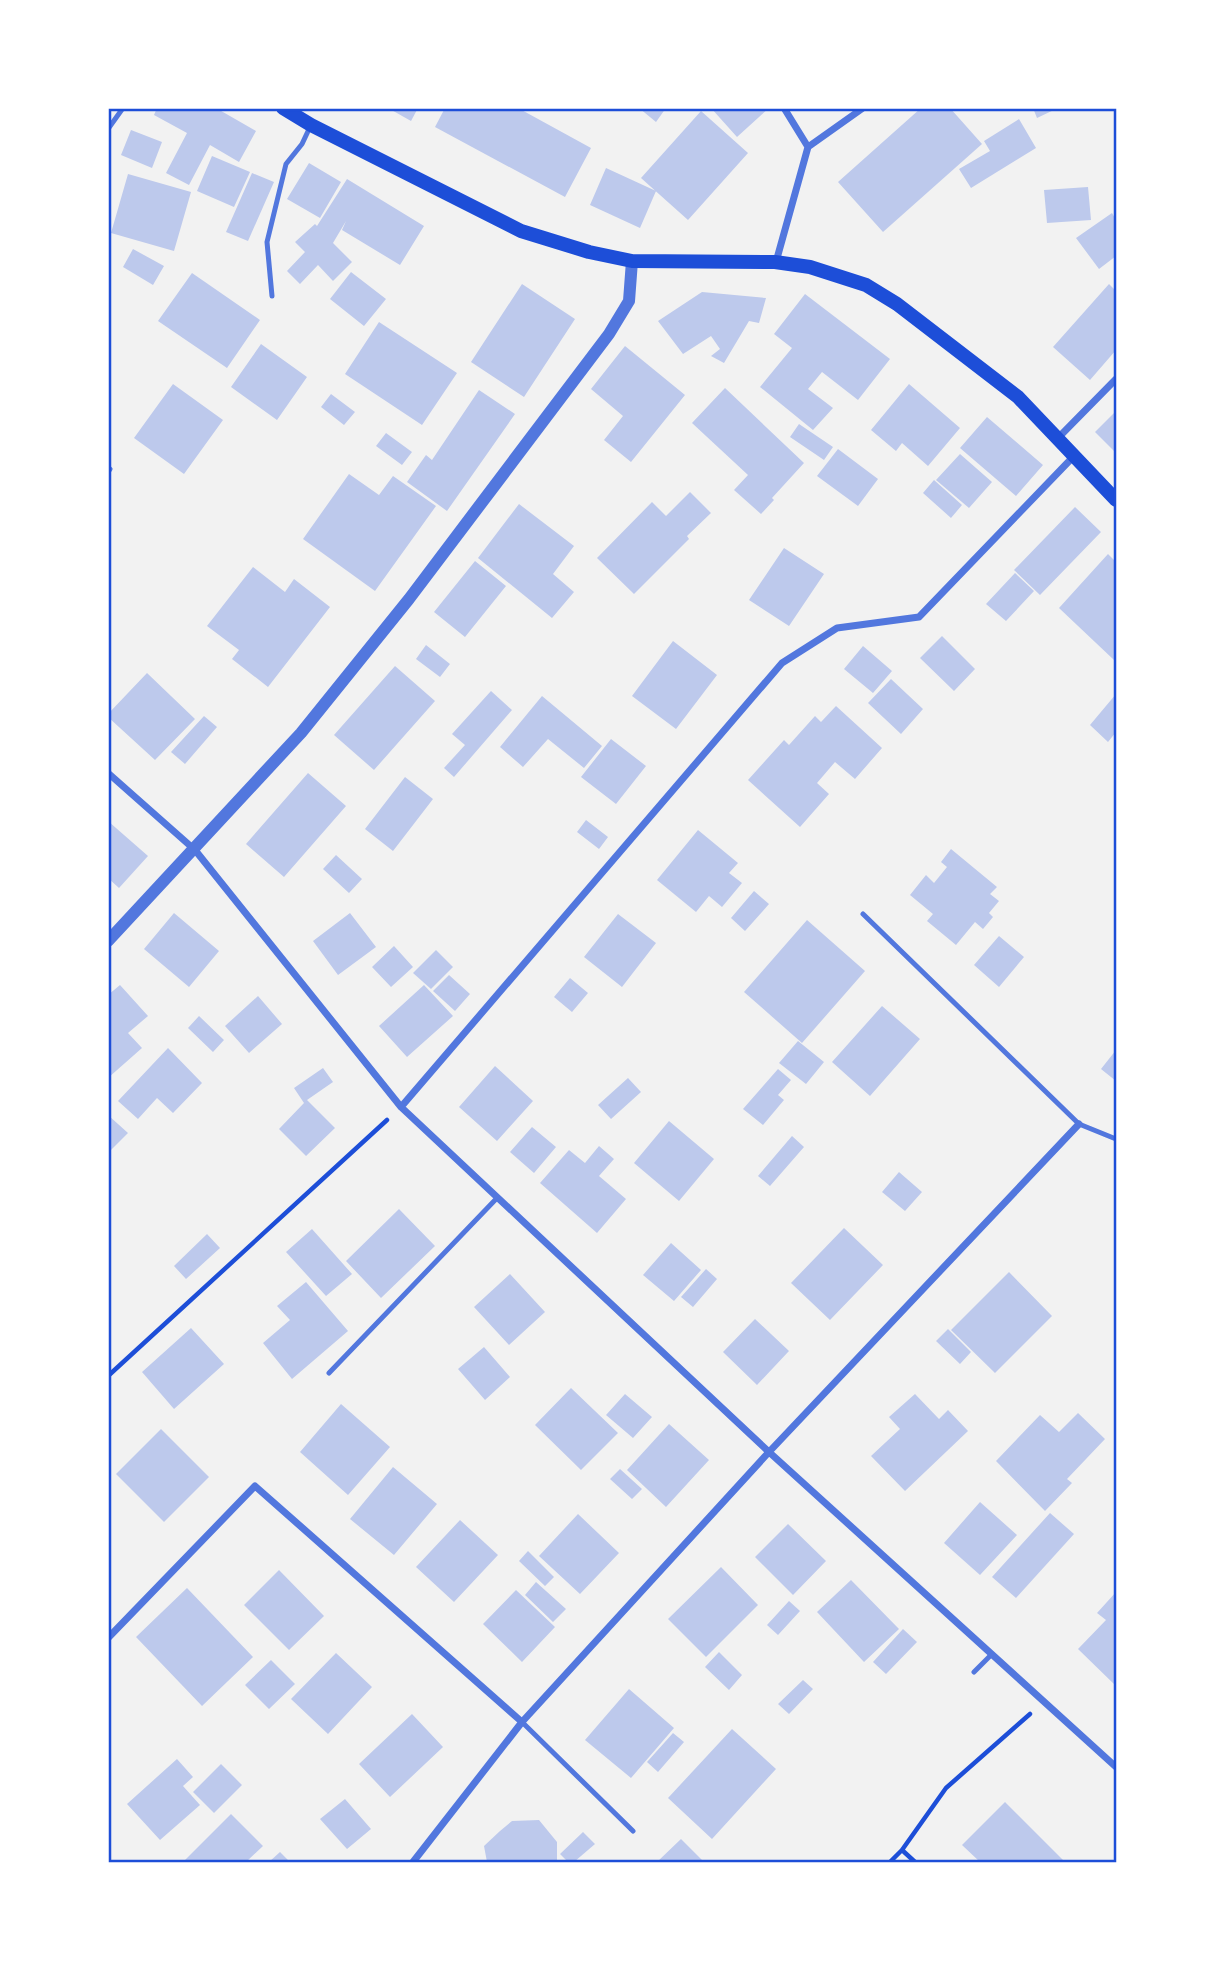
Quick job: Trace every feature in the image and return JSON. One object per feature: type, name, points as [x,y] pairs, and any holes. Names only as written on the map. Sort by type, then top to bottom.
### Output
[{"type":"main road","points":[[283,108],[311,125],[521,231],[589,252],[632,261],[775,262],[810,267],[866,285],[973,361],[1017,397],[1116,500]]},
{"type":"street","points":[[785,108],[808,147]]},
{"type":"street","points":[[775,262],[808,147],[863,108]]},
{"type":"street","points":[[108,941],[195,850],[300,733],[409,599],[609,334],[629,301],[632,261]]},
{"type":"street","points":[[1058,438],[1116,379]]},
{"type":"street","points":[[401,1107],[782,663],[836,628],[919,617],[1075,456]]},
{"type":"street","points":[[108,774],[195,850],[401,1107],[769,1452],[1116,1767]]},
{"type":"street","points":[[413,1863],[522,1722],[769,1452],[1079,1124]]},
{"type":"street","points":[[108,1637],[255,1486],[522,1722]]},
{"type":"lane","points":[[108,128],[123,108]]},
{"type":"lane","points":[[272,296],[267,242],[286,164],[302,144],[311,125]]},
{"type":"lane","points":[[863,914],[1079,1124],[1116,1139]]},
{"type":"lane","points":[[329,1373],[497,1198]]},
{"type":"lane","points":[[974,1672],[992,1654]]},
{"type":"lane","points":[[522,1722],[633,1831]]},
{"type":"path","points":[[108,1376],[401,1107]]},
{"type":"path","points":[[890,1863],[946,1788],[1044,1702]]},
{"type":"path","points":[[902,1850],[915,1863]]},
{"type":"building","points":[[157,108],[216,108],[256,131],[239,162],[210,145],[189,185],[166,173],[187,133],[154,115]]},
{"type":"building","points":[[388,108],[418,108],[411,121]]},
{"type":"building","points":[[445,108],[518,108],[591,148],[565,197],[435,127]]},
{"type":"building","points":[[639,108],[666,108],[656,122]]},
{"type":"building","points":[[711,108],[769,108],[737,137]]},
{"type":"building","points":[[921,108],[950,108],[982,144],[883,232],[838,182]]},
{"type":"building","points":[[1033,108],[1058,108],[1037,118]]},
{"type":"building","points":[[701,111],[748,153],[688,220],[641,178]]},
{"type":"building","points":[[1019,119],[1036,148],[971,188],[959,169],[990,151],[984,141]]},
{"type":"building","points":[[131,130],[162,142],[152,168],[121,155]]},
{"type":"building","points":[[212,156],[250,172],[234,207],[197,191]]},
{"type":"building","points":[[309,163],[341,182],[320,218],[287,199]]},
{"type":"building","points":[[606,168],[656,191],[640,228],[590,205]]},
{"type":"building","points":[[252,173],[274,182],[248,241],[226,232]]},
{"type":"building","points":[[128,174],[191,192],[174,251],[111,233]]},
{"type":"building","points":[[347,179],[424,226],[400,265],[342,230],[346,221],[333,243],[352,262],[333,281],[318,265],[300,284],[287,271],[305,252],[295,242],[315,224],[317,226]]},
{"type":"building","points":[[1088,187],[1091,220],[1047,223],[1044,190]]},
{"type":"building","points":[[1112,213],[1116,220],[1116,256],[1099,269],[1076,238]]},
{"type":"building","points":[[133,249],[164,266],[153,285],[123,267]]},
{"type":"building","points":[[351,272],[386,299],[364,326],[330,299]]},
{"type":"building","points":[[192,273],[260,320],[227,368],[158,321]]},
{"type":"building","points":[[522,284],[575,319],[524,397],[471,362]]},
{"type":"building","points":[[1109,284],[1116,291],[1116,350],[1090,380],[1053,347]]},
{"type":"building","points":[[702,292],[766,298],[759,323],[749,321],[724,363],[711,356],[720,349],[711,336],[683,354],[658,321]]},
{"type":"building","points":[[805,294],[890,359],[858,400],[822,372],[808,389],[833,408],[813,430],[760,387],[792,348],[774,334]]},
{"type":"building","points":[[379,322],[457,373],[422,425],[345,374]]},
{"type":"building","points":[[261,344],[307,377],[277,420],[231,387]]},
{"type":"building","points":[[625,346],[685,395],[631,462],[604,440],[623,416],[591,389]]},
{"type":"building","points":[[173,384],[223,420],[184,474],[134,438]]},
{"type":"building","points":[[909,384],[960,428],[928,466],[902,443],[896,451],[871,430]]},
{"type":"building","points":[[725,388],[804,463],[761,514],[734,490],[748,475],[692,423]]},
{"type":"building","points":[[479,390],[515,414],[447,511],[407,482],[426,455],[432,460]]},
{"type":"building","points":[[331,394],[355,412],[344,425],[321,407]]},
{"type":"building","points":[[1116,411],[1116,453],[1095,432]]},
{"type":"building","points":[[987,417],[1043,465],[1016,496],[960,448]]},
{"type":"building","points":[[799,424],[833,447],[824,460],[790,437]]},
{"type":"building","points":[[386,433],[412,452],[402,465],[376,446]]},
{"type":"building","points":[[838,449],[878,479],[858,506],[817,476]]},
{"type":"building","points":[[960,454],[992,482],[969,508],[936,480]]},
{"type":"building","points":[[349,474],[379,495],[393,476],[436,506],[375,591],[303,539]]},
{"type":"building","points":[[934,480],[962,505],[951,518],[923,493]]},
{"type":"building","points":[[690,492],[711,513],[634,594],[597,558],[652,502],[666,516]]},
{"type":"building","points":[[519,504],[574,546],[553,574],[574,592],[552,618],[478,558]]},
{"type":"building","points":[[1075,507],[1101,532],[1040,595],[1014,570]]},
{"type":"building","points":[[784,548],[824,574],[789,626],[749,600]]},
{"type":"building","points":[[1108,554],[1116,562],[1114,660],[1059,608]]},
{"type":"building","points":[[475,561],[506,586],[465,637],[434,612]]},
{"type":"building","points":[[253,567],[285,592],[294,579],[330,607],[268,687],[232,659],[239,650],[207,626]]},
{"type":"building","points":[[1015,573],[1034,591],[1006,621],[986,604]]},
{"type":"building","points":[[942,636],[975,669],[954,691],[920,658]]},
{"type":"building","points":[[673,641],[717,675],[676,729],[632,696]]},
{"type":"building","points":[[426,645],[450,664],[440,677],[416,659]]},
{"type":"building","points":[[863,646],[892,671],[873,693],[844,669]]},
{"type":"building","points":[[395,666],[435,701],[374,770],[334,735]]},
{"type":"building","points":[[147,673],[195,719],[155,760],[108,717]]},
{"type":"building","points":[[891,679],[923,709],[901,734],[868,703]]},
{"type":"building","points":[[491,691],[512,710],[454,777],[444,768],[465,745],[452,734]]},
{"type":"building","points":[[1116,694],[1116,732],[1108,742],[1090,725]]},
{"type":"building","points":[[542,696],[602,746],[584,768],[548,739],[523,767],[500,747]]},
{"type":"building","points":[[836,706],[882,748],[855,779],[835,762],[817,783],[829,794],[800,827],[748,780],[784,740],[789,745],[815,716],[821,722]]},
{"type":"building","points":[[204,716],[217,727],[185,764],[171,752]]},
{"type":"building","points":[[611,739],[646,766],[616,804],[581,777]]},
{"type":"building","points":[[308,773],[346,806],[284,877],[246,844]]},
{"type":"building","points":[[405,777],[433,799],[393,851],[365,829]]},
{"type":"building","points":[[586,820],[608,837],[599,849],[577,832]]},
{"type":"building","points":[[108,821],[148,856],[119,888],[108,878]]},
{"type":"building","points":[[698,830],[738,863],[729,873],[742,883],[722,907],[709,896],[696,912],[657,880]]},
{"type":"building","points":[[951,849],[997,887],[990,894],[999,901],[989,913],[993,917],[983,929],[975,922],[956,945],[927,921],[933,914],[910,895],[926,875],[934,883],[947,867],[941,862]]},
{"type":"building","points":[[336,855],[362,879],[349,893],[323,869]]},
{"type":"building","points":[[754,891],[769,904],[745,931],[731,918]]},
{"type":"building","points":[[174,913],[219,951],[189,987],[144,949]]},
{"type":"building","points":[[350,913],[376,947],[338,975],[313,941]]},
{"type":"building","points":[[618,914],[656,943],[622,987],[584,957]]},
{"type":"building","points":[[807,920],[865,971],[802,1043],[744,992]]},
{"type":"building","points":[[999,936],[1024,957],[999,987],[974,965]]},
{"type":"building","points":[[394,946],[413,967],[391,987],[372,967]]},
{"type":"building","points":[[436,950],[453,967],[431,989],[413,973]]},
{"type":"building","points":[[449,975],[470,994],[455,1011],[433,991]]},
{"type":"building","points":[[570,978],[588,993],[572,1012],[554,997]]},
{"type":"building","points":[[120,985],[148,1016],[128,1033],[142,1048],[108,1078],[108,995]]},
{"type":"building","points":[[424,985],[453,1016],[407,1057],[379,1026]]},
{"type":"building","points":[[258,996],[282,1024],[249,1053],[225,1026]]},
{"type":"building","points":[[882,1006],[920,1039],[870,1096],[832,1062]]},
{"type":"building","points":[[199,1016],[224,1040],[213,1052],[188,1028]]},
{"type":"building","points":[[798,1041],[824,1062],[806,1084],[779,1063]]},
{"type":"building","points":[[168,1048],[202,1083],[173,1113],[157,1098],[138,1119],[118,1101]]},
{"type":"building","points":[[1116,1050],[1116,1081],[1101,1069]]},
{"type":"building","points":[[495,1066],[533,1101],[497,1141],[459,1107]]},
{"type":"building","points":[[323,1068],[333,1082],[307,1100],[335,1128],[306,1156],[279,1129],[304,1103],[294,1088]]},
{"type":"building","points":[[778,1069],[791,1080],[778,1095],[784,1100],[763,1125],[743,1109]]},
{"type":"building","points":[[628,1078],[641,1092],[611,1119],[598,1105]]},
{"type":"building","points":[[108,1115],[128,1133],[108,1153]]},
{"type":"building","points":[[669,1121],[714,1159],[679,1201],[634,1163]]},
{"type":"building","points":[[532,1127],[556,1147],[534,1173],[510,1152]]},
{"type":"building","points":[[792,1136],[804,1147],[770,1186],[758,1176]]},
{"type":"building","points":[[599,1146],[614,1159],[599,1176],[626,1199],[597,1233],[540,1183],[569,1150],[585,1163]]},
{"type":"building","points":[[899,1172],[922,1192],[905,1211],[882,1192]]},
{"type":"building","points":[[399,1209],[435,1246],[381,1298],[346,1261]]},
{"type":"building","points":[[844,1228],[883,1265],[830,1320],[791,1283]]},
{"type":"building","points":[[312,1229],[352,1274],[326,1296],[286,1252]]},
{"type":"building","points":[[207,1234],[220,1248],[186,1279],[174,1266]]},
{"type":"building","points":[[671,1243],[701,1270],[674,1301],[643,1275]]},
{"type":"building","points":[[706,1269],[717,1279],[693,1307],[681,1297]]},
{"type":"building","points":[[1009,1272],[1052,1316],[995,1373],[951,1330]]},
{"type":"building","points":[[510,1274],[545,1312],[509,1345],[474,1307]]},
{"type":"building","points":[[306,1282],[348,1331],[292,1379],[263,1343],[290,1320],[277,1306]]},
{"type":"building","points":[[755,1319],[789,1351],[757,1385],[723,1352]]},
{"type":"building","points":[[191,1328],[224,1364],[174,1409],[142,1372]]},
{"type":"building","points":[[948,1329],[971,1352],[960,1364],[936,1341]]},
{"type":"building","points":[[484,1347],[510,1377],[485,1400],[458,1369]]},
{"type":"building","points":[[571,1388],[618,1433],[581,1470],[535,1425]]},
{"type":"building","points":[[625,1394],[652,1417],[633,1438],[606,1415]]},
{"type":"building","points":[[915,1394],[939,1419],[948,1410],[968,1431],[905,1491],[871,1456],[900,1429],[889,1417]]},
{"type":"building","points":[[341,1404],[390,1447],[348,1495],[300,1452]]},
{"type":"building","points":[[1078,1413],[1105,1439],[1067,1479],[1072,1483],[1045,1511],[996,1461],[1040,1415],[1059,1432]]},
{"type":"building","points":[[669,1424],[709,1460],[666,1507],[627,1470]]},
{"type":"building","points":[[161,1429],[209,1477],[164,1522],[116,1474]]},
{"type":"building","points":[[393,1467],[437,1504],[394,1555],[350,1519]]},
{"type":"building","points":[[620,1469],[642,1489],[632,1499],[610,1479]]},
{"type":"building","points":[[980,1502],[1017,1535],[980,1575],[944,1543]]},
{"type":"building","points":[[1050,1513],[1074,1534],[1016,1598],[992,1577]]},
{"type":"building","points":[[578,1514],[619,1553],[580,1594],[539,1556]]},
{"type":"building","points":[[460,1520],[498,1555],[454,1602],[416,1567]]},
{"type":"building","points":[[788,1524],[826,1561],[793,1595],[755,1557]]},
{"type":"building","points":[[528,1551],[554,1577],[545,1586],[519,1561]]},
{"type":"building","points":[[721,1567],[758,1605],[706,1657],[668,1619]]},
{"type":"building","points":[[279,1570],[324,1616],[289,1650],[244,1605]]},
{"type":"building","points":[[851,1580],[899,1629],[864,1662],[817,1612]]},
{"type":"building","points":[[536,1582],[566,1609],[553,1622],[525,1595]]},
{"type":"building","points":[[187,1588],[253,1657],[202,1706],[136,1637]]},
{"type":"building","points":[[516,1590],[555,1627],[522,1662],[483,1624]]},
{"type":"building","points":[[1116,1592],[1116,1686],[1078,1649],[1106,1620],[1097,1613]]},
{"type":"building","points":[[789,1601],[800,1611],[778,1635],[767,1625]]},
{"type":"building","points":[[903,1629],[917,1642],[886,1674],[873,1662]]},
{"type":"building","points":[[719,1652],[742,1675],[729,1690],[705,1667]]},
{"type":"building","points":[[336,1653],[372,1687],[328,1734],[291,1699]]},
{"type":"building","points":[[271,1660],[295,1684],[269,1709],[245,1685]]},
{"type":"building","points":[[803,1680],[813,1689],[789,1714],[778,1704]]},
{"type":"building","points":[[629,1689],[674,1728],[631,1778],[585,1740]]},
{"type":"building","points":[[412,1714],[443,1747],[390,1797],[359,1764]]},
{"type":"building","points":[[732,1729],[776,1769],[712,1839],[668,1798]]},
{"type":"building","points":[[673,1733],[684,1742],[658,1772],[647,1762]]},
{"type":"building","points":[[177,1759],[193,1777],[183,1786],[200,1805],[160,1840],[127,1804]]},
{"type":"building","points":[[221,1764],[242,1785],[214,1813],[193,1792]]},
{"type":"building","points":[[345,1799],[371,1829],[347,1849],[320,1819]]},
{"type":"building","points":[[1005,1802],[1065,1862],[980,1862],[962,1845]]},
{"type":"building","points":[[231,1814],[263,1846],[246,1862],[184,1861]]},
{"type":"building","points":[[539,1820],[557,1842],[557,1862],[487,1862],[484,1846],[512,1821]]},
{"type":"building","points":[[583,1832],[595,1844],[574,1862],[568,1862],[560,1854]]},
{"type":"building","points":[[681,1839],[704,1862],[657,1862]]},
{"type":"building","points":[[280,1852],[290,1862],[269,1862]]}]
